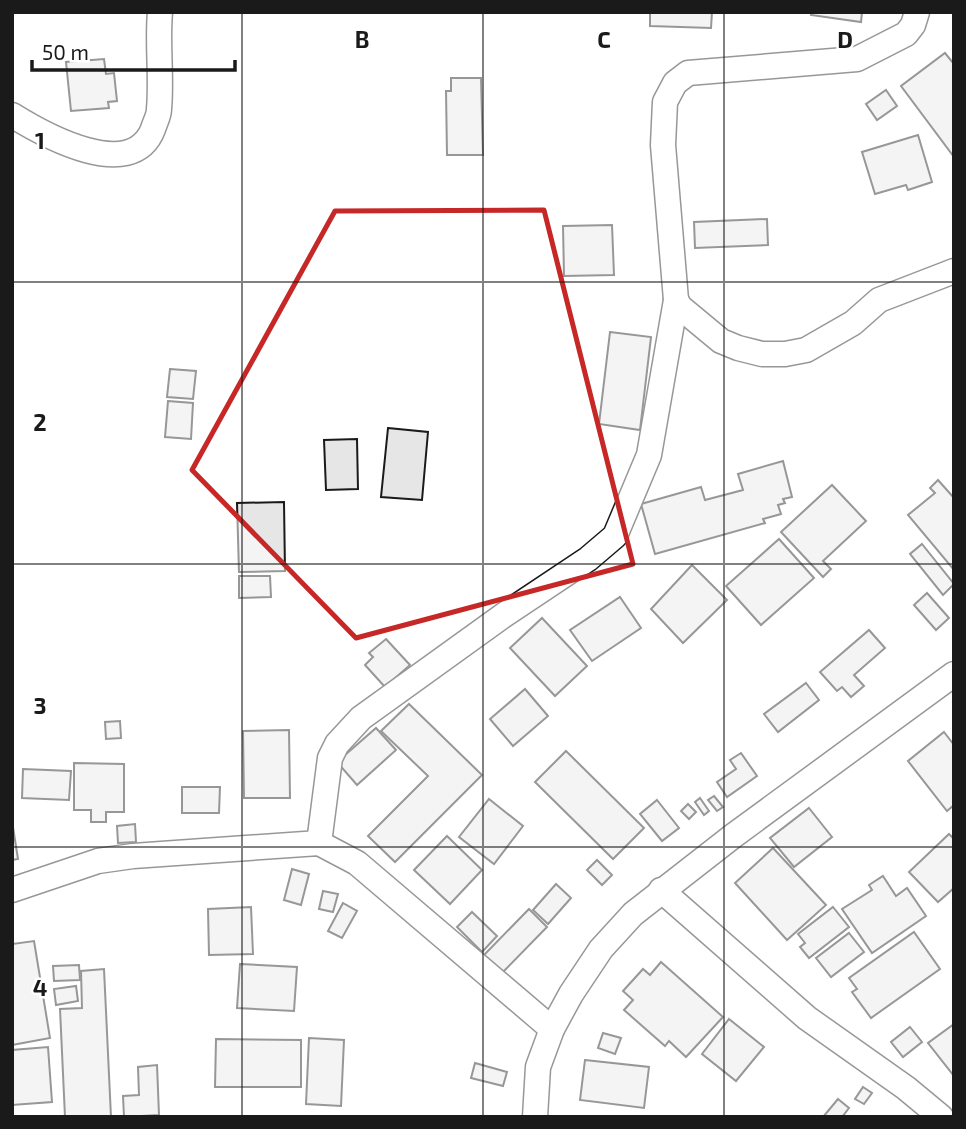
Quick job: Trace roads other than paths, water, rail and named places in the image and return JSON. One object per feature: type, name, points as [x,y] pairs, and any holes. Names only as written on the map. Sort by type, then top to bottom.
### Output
[{"type":"street","points":[[12,115],[36,130],[94,153],[121,155],[138,149],[149,138],[159,111],[160,12]]},
{"type":"street","points":[[319,844],[330,758],[345,735],[361,719],[504,615],[588,559],[615,536],[649,455],[676,300],[663,145],[665,102],[675,83],[688,73],[857,59],[905,34],[913,25],[917,12]]},
{"type":"street","points":[[676,300],[680,307],[721,341],[762,354],[785,354],[806,350],[853,323],[880,300],[954,271]]},
{"type":"street","points":[[535,1117],[537,1067],[552,1028],[571,993],[601,949],[633,914],[661,890],[954,674]]},
{"type":"street","points":[[12,890],[98,861],[133,856],[319,844],[357,863],[552,1028]]},
{"type":"street","points":[[661,890],[807,1018],[906,1088],[941,1117]]}]
